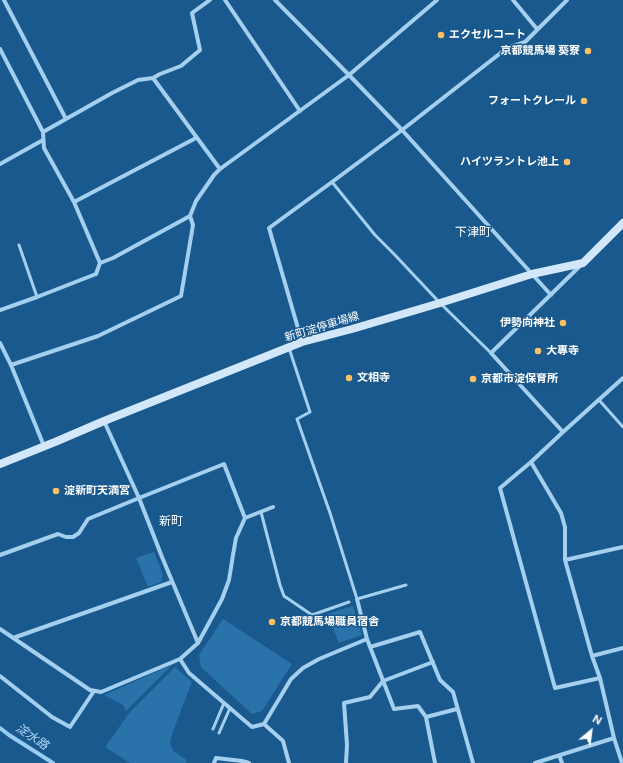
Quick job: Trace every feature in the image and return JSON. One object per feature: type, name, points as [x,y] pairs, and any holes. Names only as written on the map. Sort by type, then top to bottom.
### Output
[{"type":"main road","points":[[583,263],[623,223]]},
{"type":"main road","name":"新町淀停車場線","points":[[0,464],[302,342],[440,303],[532,274],[583,263]]},
{"type":"street","points":[[4,0],[66,119]]},
{"type":"street","points":[[43,132],[138,80],[153,78],[181,66],[200,50],[192,13],[210,0]]},
{"type":"street","points":[[225,0],[300,111]]},
{"type":"street","points":[[275,0],[402,130],[551,295]]},
{"type":"street","points":[[100,263],[113,258],[190,216],[196,201],[220,169],[349,75],[437,0]]},
{"type":"street","points":[[513,0],[537,29]]},
{"type":"street","points":[[302,342],[269,228],[402,130],[507,48],[525,42],[567,0]]},
{"type":"street","points":[[0,50],[43,132],[44,148],[74,202],[100,263],[96,274],[0,310]]},
{"type":"street","points":[[153,78],[220,169]]},
{"type":"street","points":[[74,202],[196,138]]},
{"type":"street","points":[[0,164],[43,140]]},
{"type":"street","points":[[11,365],[98,336],[181,296],[193,225],[190,216]]},
{"type":"street","points":[[563,432],[491,353],[583,263]]},
{"type":"street","points":[[0,343],[11,365],[44,446]]},
{"type":"street","points":[[600,678],[555,688],[500,488],[531,462],[623,378]]},
{"type":"street","points":[[104,421],[139,498],[198,643]]},
{"type":"street","points":[[531,462],[561,513],[565,527],[565,560],[592,656],[600,678],[614,738],[622,763]]},
{"type":"street","points":[[0,555],[58,534],[66,537],[73,537],[80,533],[88,520],[224,464],[245,518]]},
{"type":"street","points":[[0,629],[90,690],[94,691],[101,692],[180,659],[198,643],[222,599],[229,580],[236,538],[245,518],[273,507]]},
{"type":"street","points":[[565,560],[623,547]]},
{"type":"street","points":[[13,638],[172,582]]},
{"type":"street","points":[[357,599],[366,639],[394,708],[418,706],[426,717],[435,763]]},
{"type":"street","points":[[370,647],[420,632],[440,680],[453,692],[473,763]]},
{"type":"street","points":[[180,659],[188,673],[252,727],[264,724],[291,679],[302,668],[319,658],[366,639]]},
{"type":"street","points":[[592,656],[623,648]]},
{"type":"street","points":[[346,763],[347,745],[344,703],[370,697],[383,681],[433,662]]},
{"type":"street","points":[[0,676],[52,716],[70,727],[94,691]]},
{"type":"street","points":[[426,717],[458,709]]},
{"type":"street","points":[[264,724],[283,741],[289,763]]},
{"type":"street","points":[[535,763],[614,738]]},
{"type":"street","points":[[559,755],[562,763]]},
{"type":"street","points":[[214,763],[216,758],[249,763]]},
{"type":"lane","points":[[332,182],[375,235],[440,303],[491,353]]},
{"type":"lane","points":[[20,245],[37,297]]},
{"type":"lane","points":[[289,348],[310,412],[298,419],[357,599],[406,585]]},
{"type":"lane","points":[[599,400],[623,428]]},
{"type":"lane","points":[[261,512],[280,586],[284,596],[312,615],[349,602]]},
{"type":"lane","points":[[213,729],[224,703]]},
{"type":"lane","points":[[219,733],[230,708]]},
{"type":"shaded area","points":[[154,552],[163,575],[161,582],[148,587],[136,558]]},
{"type":"shaded area","points":[[353,606],[362,635],[339,643],[327,614]]},
{"type":"shaded area","points":[[223,619],[292,664],[262,711],[252,714],[201,667],[199,655]]},
{"type":"shaded area","points":[[172,665],[126,711],[123,705],[104,695]]},
{"type":"shaded area","points":[[175,667],[192,682],[170,742],[173,751],[187,760],[186,763],[130,763],[105,747],[130,712]]},
{"type":"waterway","name":"淀水路","points":[[0,728],[53,763]]},
{"type":"place","name":"エクセルコート","points":[[441,35]]},
{"type":"place","name":"京都競馬場 葵寮","points":[[588,51]]},
{"type":"place","name":"フォートクレール","points":[[584,101]]},
{"type":"place","name":"ハイツラントレ池上","points":[[567,162]]},
{"type":"place","name":"伊勢向神社","points":[[563,323]]},
{"type":"place","name":"大專寺","points":[[538,351]]},
{"type":"place","name":"文相寺","points":[[349,378]]},
{"type":"place","name":"京都市淀保育所","points":[[473,379]]},
{"type":"place","name":"淀新町天満宮","points":[[56,491]]},
{"type":"place","name":"京都競馬場職員宿舎","points":[[272,622]]},
{"type":"district","name":"下津町","points":[[473,232]]},
{"type":"district","name":"新町","points":[[171,521]]}]
